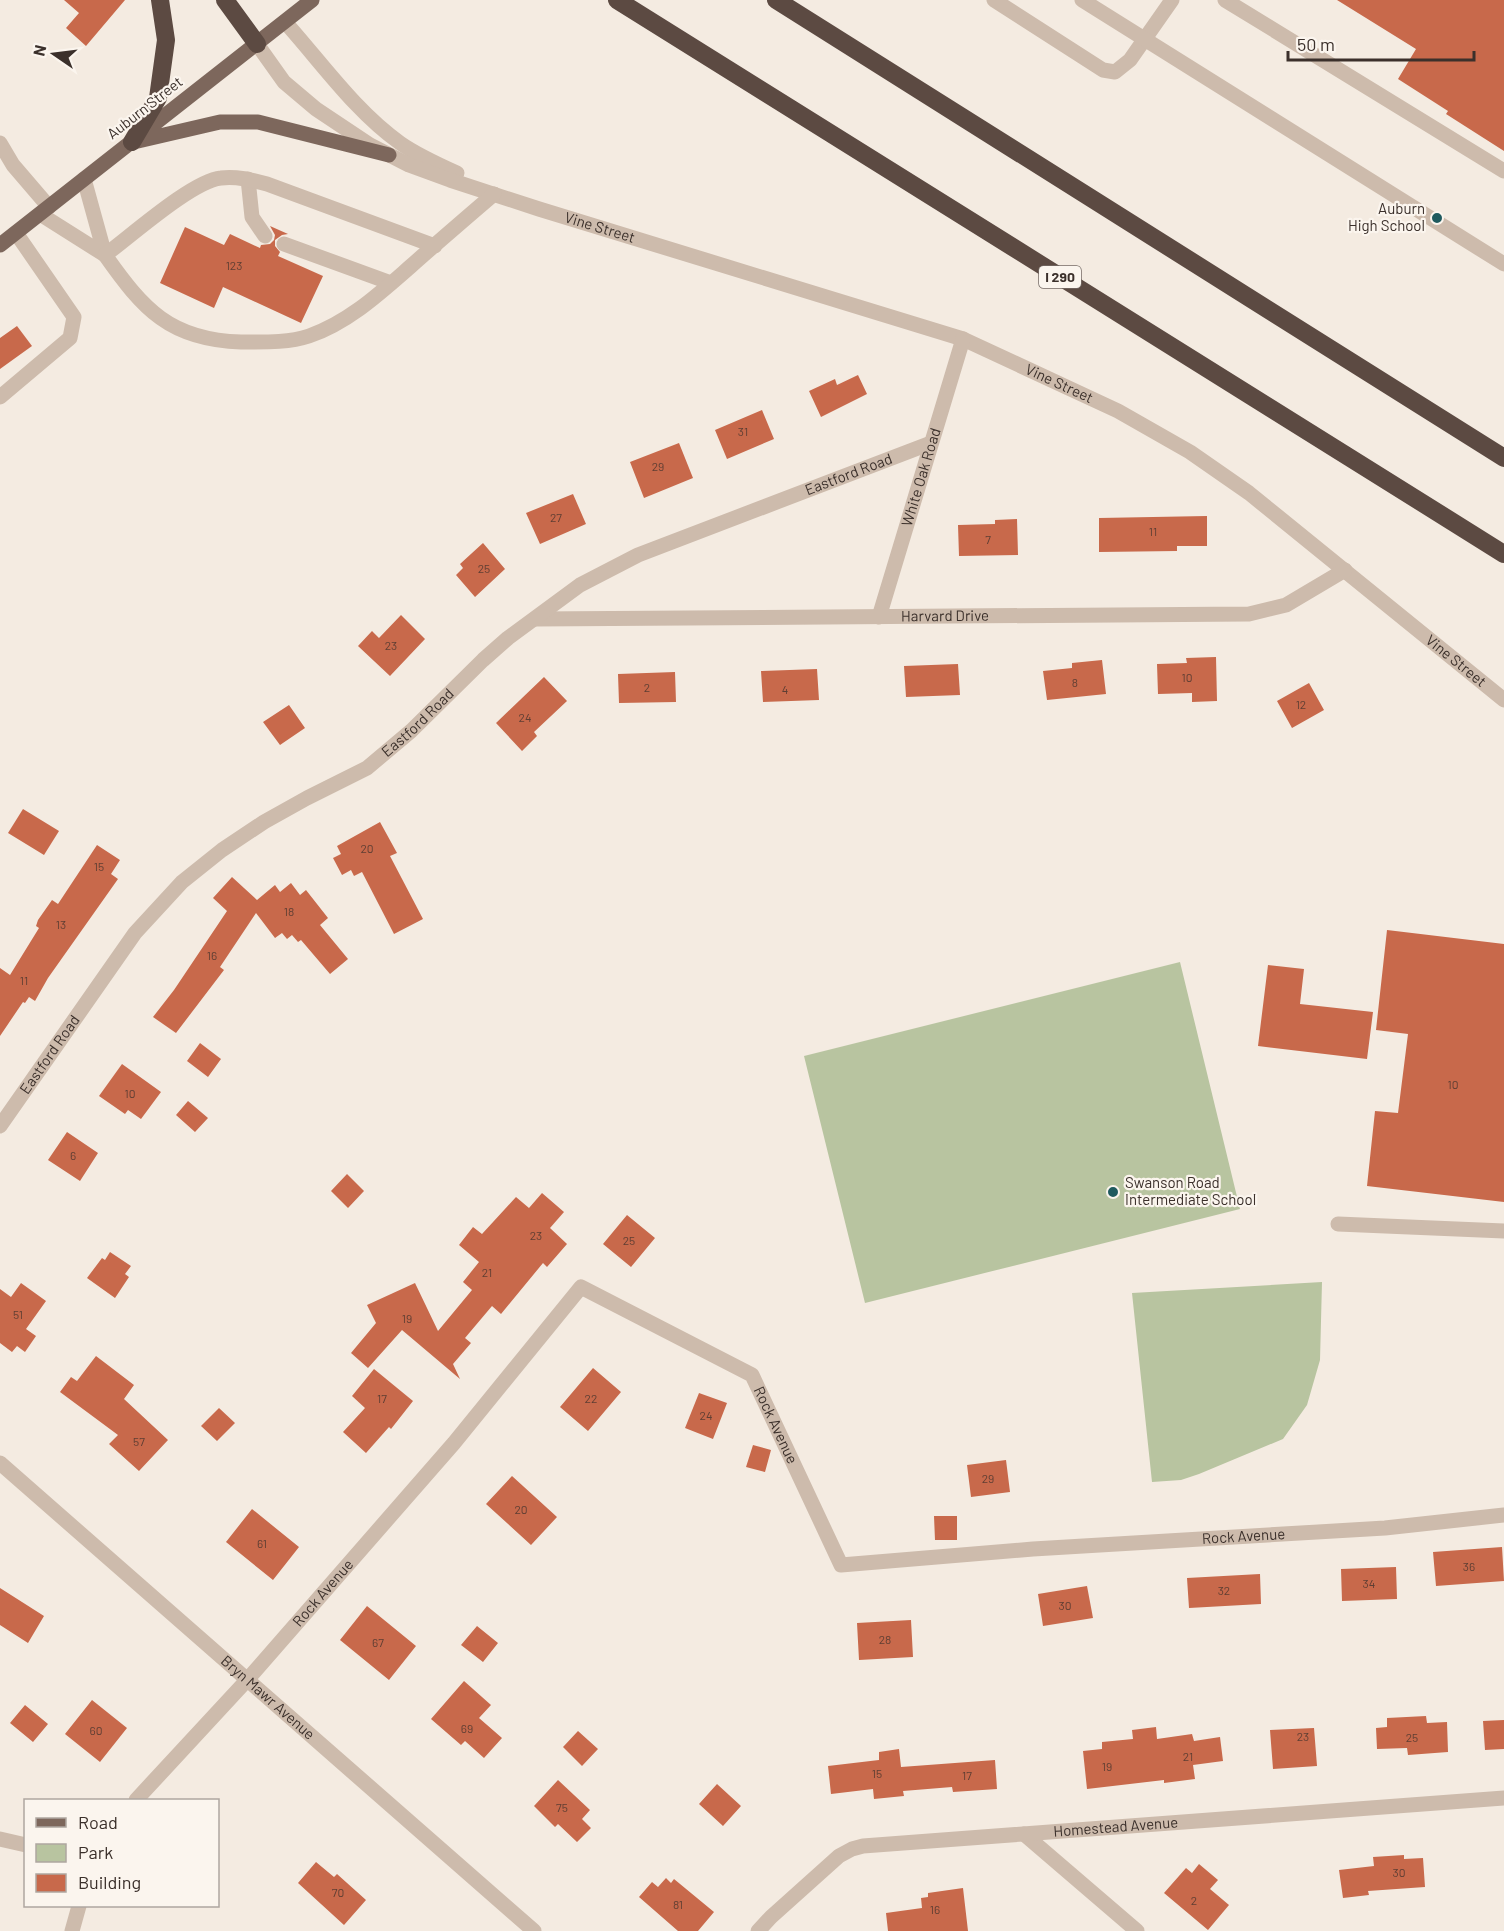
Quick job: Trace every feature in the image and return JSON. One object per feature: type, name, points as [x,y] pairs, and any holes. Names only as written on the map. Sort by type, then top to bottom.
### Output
[{"type":"highway","points":[[132,142],[158,98],[166,40],[160,0]]},
{"type":"highway","points":[[225,0],[257,44]]},
{"type":"highway","name":"I 290","points":[[617,0],[1504,554]]},
{"type":"highway","points":[[776,0],[1504,458]]},
{"type":"main road","name":"Auburn Street","points":[[0,245],[312,0]]},
{"type":"main road","points":[[132,142],[220,122],[258,122],[388,155]]},
{"type":"street","points":[[994,0],[1103,70],[1115,72],[1130,60],[1172,0]]},
{"type":"street","points":[[1082,0],[1504,264]]},
{"type":"street","points":[[1225,0],[1504,171]]},
{"type":"street","name":"Vine Street","points":[[285,22],[344,90],[377,124],[399,142],[439,165],[539,208]]},
{"type":"street","name":"Vine Street","points":[[257,44],[284,82],[333,121],[388,155],[450,180],[963,339],[1087,396],[1190,452],[1249,493],[1504,699]]},
{"type":"street","points":[[0,144],[45,210],[105,255],[131,292],[151,312],[192,334],[229,341],[292,340],[310,336],[342,320],[369,302],[494,194]]},
{"type":"street","points":[[105,255],[186,194],[205,182],[221,178],[248,179],[267,184],[435,246]]},
{"type":"street","points":[[84,179],[105,255]]},
{"type":"street","points":[[248,179],[252,217],[265,236]]},
{"type":"street","points":[[0,397],[70,338],[74,317],[16,232]]},
{"type":"street","points":[[284,244],[391,283]]},
{"type":"street","name":"White Oak Road","points":[[879,617],[963,339]]},
{"type":"street","name":"Eastford Road","points":[[0,1126],[135,933],[182,882],[222,850],[258,826],[375,762],[495,648],[580,585],[638,555],[931,443]]},
{"type":"street","name":"Harvard Drive","points":[[535,620],[1260,613],[1286,605],[1345,570]]},
{"type":"street","points":[[1338,1224],[1504,1231]]},
{"type":"street","name":"Rock Avenue","points":[[137,1799],[248,1679],[454,1443],[581,1287],[752,1376],[841,1564],[1033,1549],[1385,1528],[1504,1515]]},
{"type":"street","name":"Bryn Mawr Avenue","points":[[0,1463],[534,1931]]},
{"type":"street","name":"Homestead Avenue","points":[[758,1931],[800,1890],[839,1856],[852,1849],[887,1844],[1504,1798]]},
{"type":"street","points":[[1024,1834],[1137,1931]]},
{"type":"street","points":[[0,1839],[24,1845]]},
{"type":"street","points":[[72,1931],[78,1907]]},
{"type":"green space","points":[[1180,962],[1240,1209],[865,1303],[804,1056]]},
{"type":"green space","points":[[1322,1282],[1320,1360],[1307,1405],[1283,1439],[1181,1480],[1152,1482],[1132,1293]]},
{"type":"building","points":[[64,0],[125,0],[86,46],[66,28],[79,13]]},
{"type":"building","points":[[1337,0],[1504,0],[1504,151],[1446,114],[1448,111],[1398,79],[1416,49]]},
{"type":"building","points":[[270,226],[288,234],[275,240],[275,246],[280,252],[278,256],[323,276],[301,323],[223,287],[214,308],[160,283],[185,227],[224,245],[230,234],[260,248],[261,245],[270,244],[274,240],[275,235]]},
{"type":"building","points":[[17,326],[32,346],[0,369],[0,338]]},
{"type":"building","points":[[858,375],[867,394],[821,417],[809,391],[835,379],[837,385]]},
{"type":"building","points":[[762,410],[774,439],[727,459],[715,430]]},
{"type":"building","points":[[679,443],[693,478],[644,498],[630,462]]},
{"type":"building","points":[[573,494],[586,524],[540,544],[526,513]]},
{"type":"building","points":[[1207,516],[1207,546],[1177,546],[1177,551],[1099,552],[1099,518]]},
{"type":"building","points":[[1017,519],[1018,555],[959,556],[958,525],[995,524],[995,520]]},
{"type":"building","points":[[483,543],[505,569],[475,597],[456,575],[463,568],[460,564]]},
{"type":"building","points":[[401,615],[425,639],[390,676],[358,646],[372,631],[379,638]]},
{"type":"building","points":[[1216,657],[1217,701],[1192,702],[1192,693],[1158,694],[1157,664],[1187,663],[1186,658]]},
{"type":"building","points":[[1102,660],[1106,694],[1047,700],[1043,671],[1072,668],[1072,663]]},
{"type":"building","points":[[958,664],[960,695],[906,697],[904,666]]},
{"type":"building","points":[[817,669],[819,700],[763,702],[761,671]]},
{"type":"building","points":[[675,672],[676,702],[619,703],[618,674]]},
{"type":"building","points":[[544,677],[567,701],[534,732],[537,736],[522,751],[496,723]]},
{"type":"building","points":[[1309,683],[1324,710],[1292,728],[1277,701]]},
{"type":"building","points":[[289,705],[305,728],[280,745],[263,722]]},
{"type":"building","points":[[23,809],[59,831],[44,855],[8,833]]},
{"type":"building","points":[[380,822],[397,853],[390,856],[423,919],[394,934],[362,872],[354,876],[351,870],[342,875],[333,858],[341,854],[337,846]]},
{"type":"building","points":[[97,845],[120,860],[111,874],[118,879],[48,978],[35,1001],[29,997],[25,1003],[23,1002],[0,1036],[0,968],[10,975],[39,928],[36,926],[38,920],[52,900],[58,904]]},
{"type":"building","points":[[232,877],[257,900],[275,885],[280,892],[291,883],[300,895],[306,890],[328,918],[320,925],[348,959],[330,974],[301,940],[298,942],[292,935],[287,939],[282,933],[275,938],[256,913],[220,967],[224,970],[176,1033],[153,1017],[227,911],[213,898]]},
{"type":"building","points":[[1387,930],[1504,944],[1504,1202],[1367,1186],[1375,1111],[1398,1113],[1408,1034],[1376,1030]]},
{"type":"building","points":[[1268,965],[1304,969],[1300,1004],[1373,1012],[1367,1059],[1258,1046]]},
{"type":"building","points":[[200,1043],[221,1059],[208,1077],[187,1061]]},
{"type":"building","points":[[122,1064],[161,1092],[141,1119],[128,1110],[125,1114],[99,1096]]},
{"type":"building","points":[[188,1101],[208,1118],[195,1132],[176,1115]]},
{"type":"building","points":[[67,1132],[98,1153],[80,1181],[48,1160]]},
{"type":"building","points":[[347,1174],[364,1191],[348,1208],[331,1191]]},
{"type":"building","points":[[542,1193],[564,1212],[550,1228],[567,1244],[547,1267],[543,1263],[501,1314],[492,1306],[465,1338],[471,1343],[453,1364],[460,1379],[402,1330],[368,1368],[351,1353],[376,1323],[367,1305],[415,1283],[438,1331],[472,1290],[463,1282],[479,1262],[459,1245],[473,1227],[482,1234],[516,1197],[529,1208]]},
{"type":"building","points":[[627,1215],[655,1238],[631,1267],[603,1244]]},
{"type":"building","points":[[110,1252],[131,1266],[125,1274],[129,1277],[115,1298],[87,1278],[102,1258],[105,1260]]},
{"type":"building","points":[[21,1283],[46,1301],[26,1329],[36,1336],[25,1352],[17,1346],[12,1352],[0,1343],[0,1289],[11,1297]]},
{"type":"building","points":[[96,1356],[134,1385],[124,1399],[168,1440],[139,1471],[109,1444],[118,1435],[60,1392],[71,1377],[77,1381]]},
{"type":"building","points":[[593,1368],[621,1392],[588,1431],[560,1407]]},
{"type":"building","points":[[374,1369],[413,1401],[391,1429],[389,1427],[366,1453],[343,1432],[365,1408],[352,1396]]},
{"type":"building","points":[[699,1393],[727,1403],[713,1439],[685,1428]]},
{"type":"building","points":[[219,1408],[235,1423],[217,1441],[201,1426]]},
{"type":"building","points":[[753,1445],[771,1450],[765,1472],[746,1467]]},
{"type":"building","points":[[1006,1460],[1010,1492],[971,1497],[967,1465]]},
{"type":"building","points":[[512,1476],[557,1517],[531,1545],[486,1504]]},
{"type":"building","points":[[252,1509],[299,1547],[273,1580],[226,1542]]},
{"type":"building","points":[[934,1516],[957,1516],[957,1540],[935,1540]]},
{"type":"building","points":[[1502,1547],[1504,1581],[1436,1586],[1433,1552]]},
{"type":"building","points":[[1396,1567],[1397,1599],[1342,1601],[1341,1569]]},
{"type":"building","points":[[1260,1574],[1261,1604],[1189,1608],[1187,1578]]},
{"type":"building","points":[[1087,1586],[1093,1618],[1043,1626],[1038,1594]]},
{"type":"building","points":[[0,1588],[44,1616],[28,1643],[0,1625]]},
{"type":"building","points":[[367,1606],[416,1646],[389,1680],[340,1640]]},
{"type":"building","points":[[911,1620],[913,1657],[859,1660],[857,1623]]},
{"type":"building","points":[[477,1626],[498,1643],[483,1662],[461,1645]]},
{"type":"building","points":[[464,1681],[491,1705],[479,1718],[502,1738],[484,1758],[465,1741],[461,1745],[431,1719]]},
{"type":"building","points":[[92,1700],[127,1728],[100,1762],[65,1734]]},
{"type":"building","points":[[25,1705],[48,1724],[33,1742],[10,1723]]},
{"type":"building","points":[[1426,1716],[1427,1723],[1447,1722],[1448,1752],[1408,1755],[1407,1748],[1377,1749],[1376,1728],[1387,1727],[1387,1718]]},
{"type":"building","points":[[1504,1720],[1504,1749],[1485,1750],[1483,1721]]},
{"type":"building","points":[[1156,1727],[1157,1739],[1192,1734],[1194,1741],[1220,1737],[1223,1761],[1193,1765],[1195,1779],[1164,1783],[1164,1780],[1087,1789],[1083,1751],[1102,1749],[1102,1742],[1133,1739],[1132,1730]]},
{"type":"building","points":[[1314,1728],[1317,1766],[1273,1769],[1270,1730]]},
{"type":"building","points":[[578,1731],[598,1749],[582,1766],[563,1747]]},
{"type":"building","points":[[899,1749],[901,1767],[995,1760],[997,1789],[953,1792],[952,1787],[903,1791],[904,1796],[874,1799],[873,1789],[831,1794],[828,1766],[879,1760],[879,1752]]},
{"type":"building","points":[[558,1780],[590,1810],[582,1819],[591,1828],[577,1842],[558,1824],[555,1827],[534,1806]]},
{"type":"building","points":[[717,1784],[741,1806],[723,1826],[699,1804]]},
{"type":"building","points":[[1404,1855],[1404,1859],[1423,1858],[1425,1887],[1368,1891],[1369,1895],[1343,1898],[1339,1870],[1374,1866],[1373,1857]]},
{"type":"building","points":[[316,1862],[334,1877],[337,1874],[366,1900],[344,1925],[298,1883]]},
{"type":"building","points":[[1199,1864],[1218,1880],[1210,1889],[1229,1905],[1208,1930],[1164,1893],[1186,1868],[1192,1873]]},
{"type":"building","points":[[666,1878],[671,1883],[674,1879],[714,1912],[698,1931],[678,1931],[639,1897],[652,1882],[658,1887]]},
{"type":"building","points":[[963,1888],[968,1931],[888,1931],[886,1913],[922,1908],[921,1898],[928,1897],[928,1893]]},
{"type":"place","name":"Auburn High School","points":[[1437,218]]},
{"type":"place","name":"Swanson Road Intermediate School","points":[[1113,1192]]}]
